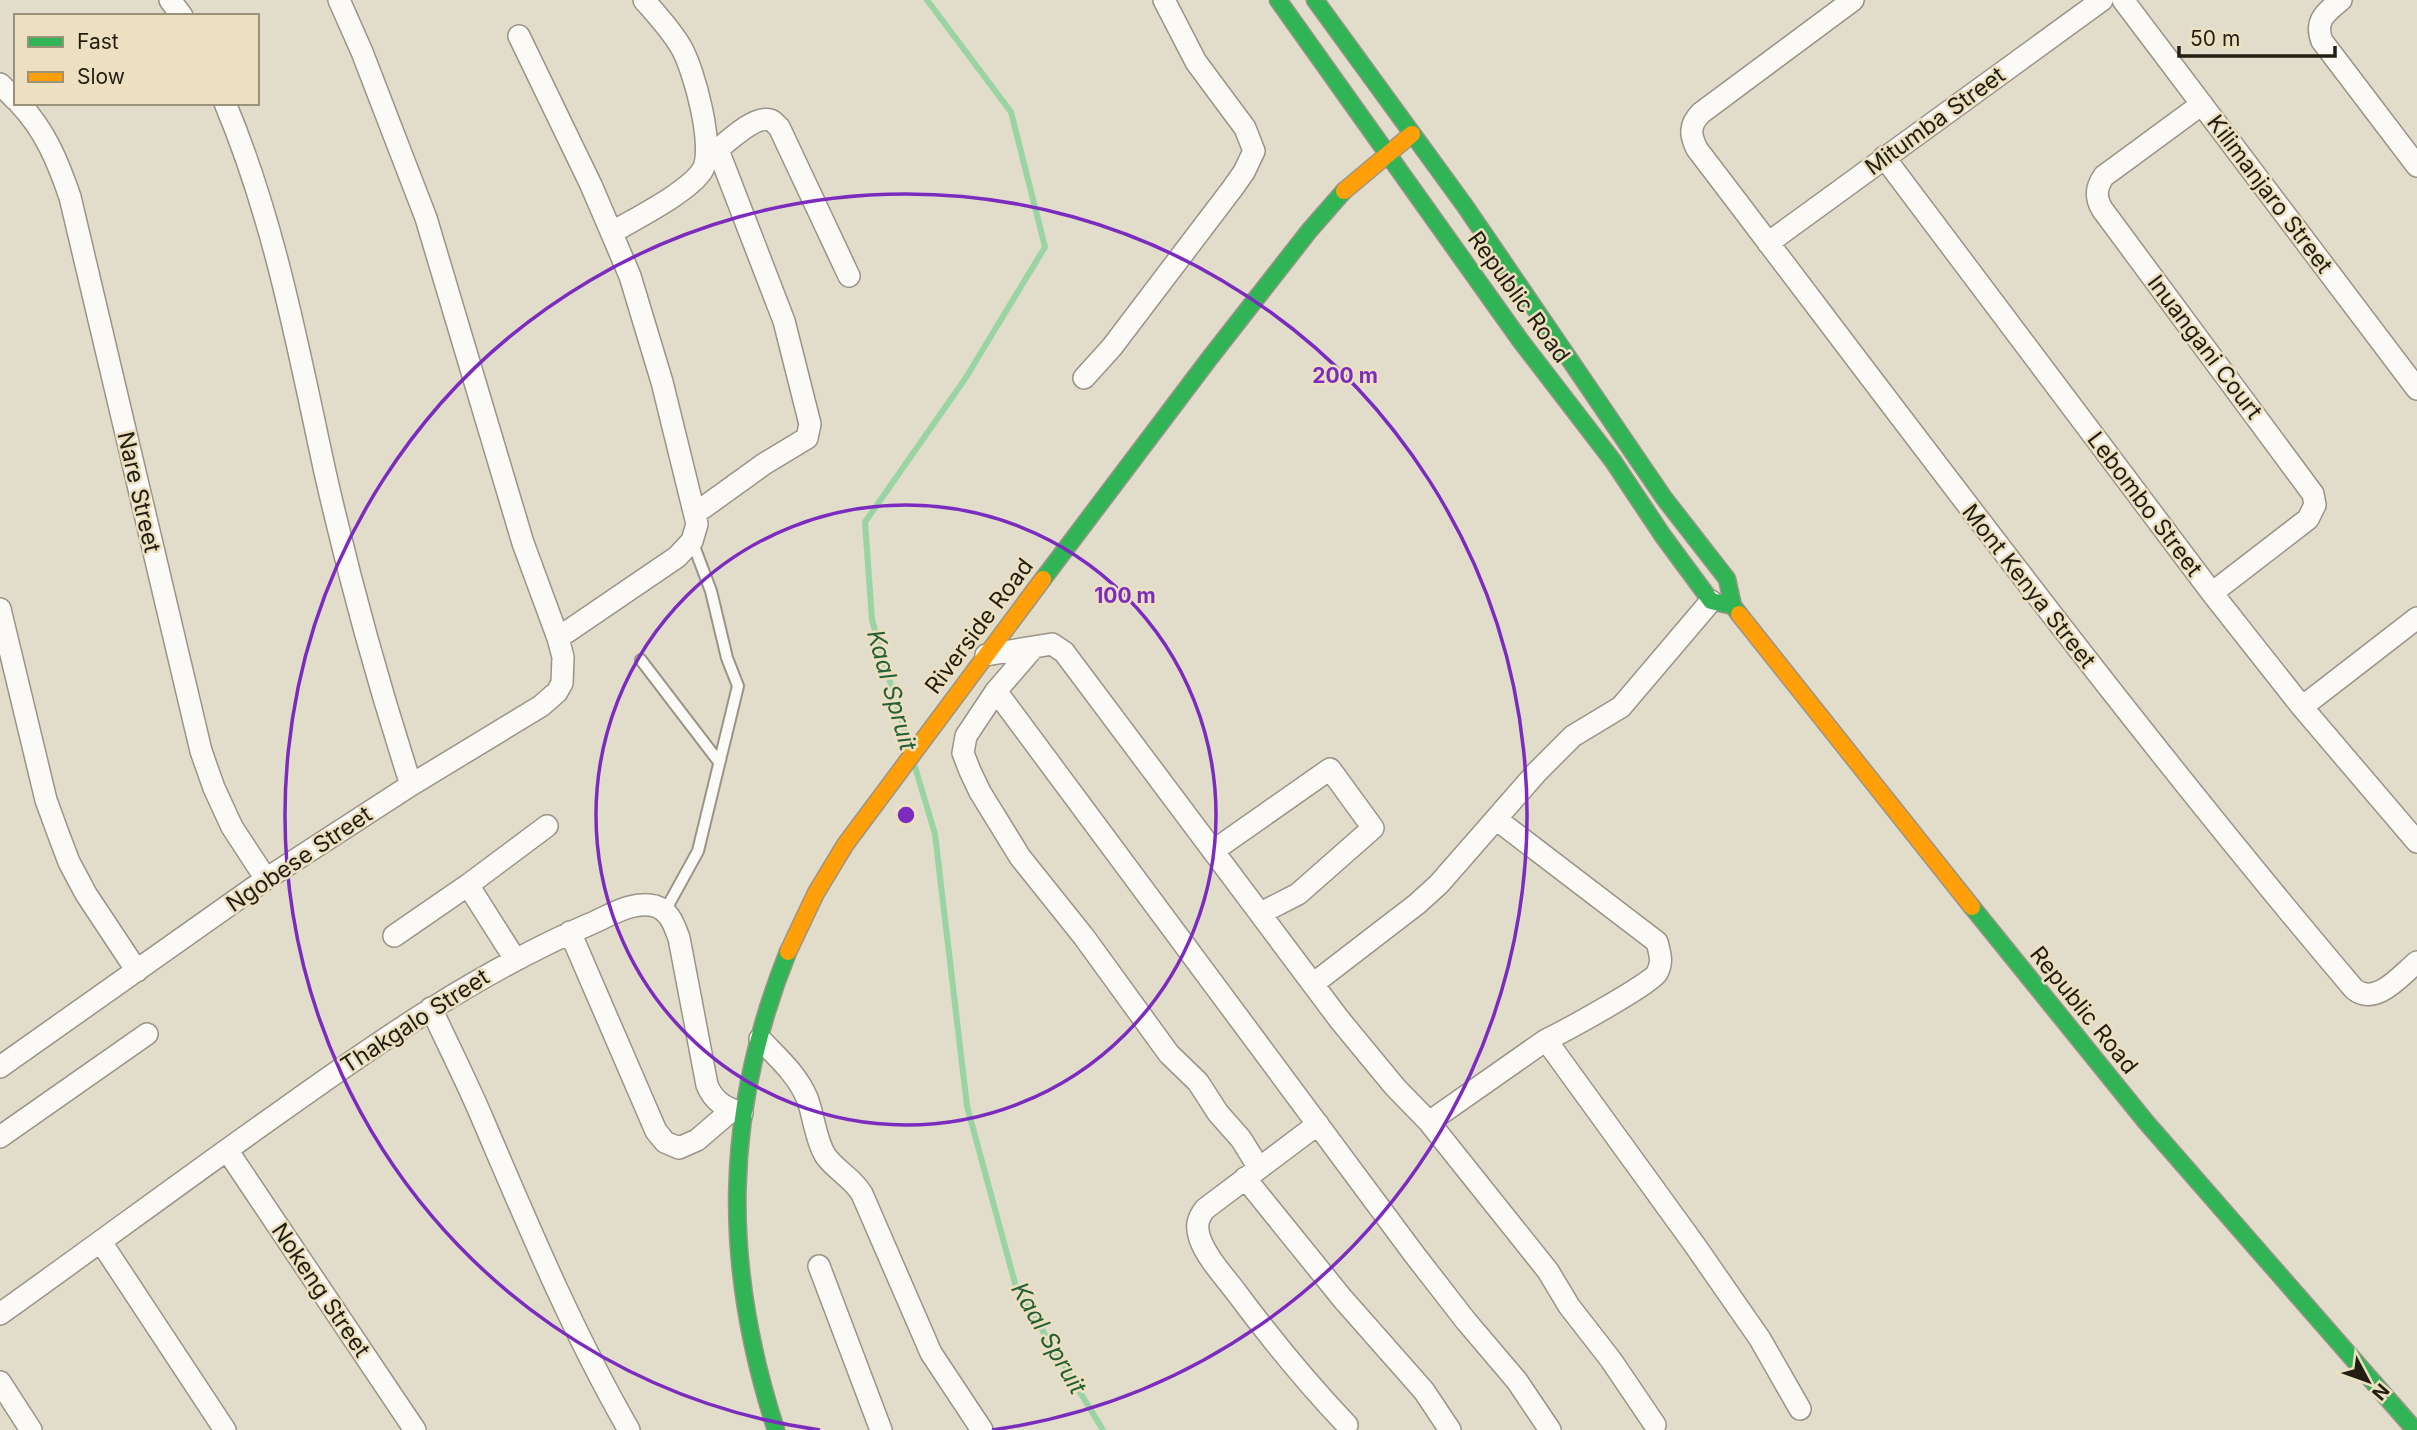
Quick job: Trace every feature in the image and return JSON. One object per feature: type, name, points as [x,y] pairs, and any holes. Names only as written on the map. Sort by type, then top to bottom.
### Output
[{"type":"street","name":"Ngobese Street","points":[[1,1064],[265,879],[550,699],[562,683],[563,657],[558,638],[523,543],[421,205],[339,0]]},
{"type":"street","points":[[644,0],[668,28],[690,65],[713,155],[784,321],[810,424],[807,438],[764,464],[696,513]]},
{"type":"street","points":[[1084,378],[1111,348],[1244,172],[1254,151],[1245,128],[1196,62],[1164,0]]},
{"type":"street","name":"Republic Road","points":[[1278,0],[1520,340],[1613,461],[1711,601]]},
{"type":"street","name":"Republic Road","points":[[1315,0],[1465,206],[1656,486],[1727,579],[1733,606],[2040,993],[2147,1122],[2414,1430]]},
{"type":"street","name":"Mont Kenya Street","points":[[1853,0],[1705,110],[1692,124],[1692,139],[1697,149],[1983,527],[2174,773],[2354,989],[2366,995],[2375,994],[2417,962]]},
{"type":"street","name":"Mitumba Street","points":[[1768,243],[2102,0]]},
{"type":"street","name":"Kilimanjaro Street","points":[[2123,0],[2417,389]]},
{"type":"street","points":[[2341,0],[2321,19],[2319,31],[2322,41],[2417,166]]},
{"type":"street","points":[[519,36],[613,232],[645,324],[697,524],[692,541],[669,564],[558,638]]},
{"type":"street","name":"Nare Street","points":[[0,85],[14,99]]},
{"type":"street","name":"Inuangani Court","points":[[2202,104],[2104,176],[2097,195],[2102,209],[2313,494],[2315,505],[2308,519],[2212,593]]},
{"type":"street","name":"Nare Street","points":[[20,105],[43,133],[58,163],[70,197],[201,751],[232,827],[265,879]]},
{"type":"street","points":[[226,105],[255,183],[277,257],[326,476],[383,695],[411,785]]},
{"type":"street","points":[[613,232],[686,187],[713,155],[745,128],[759,121],[770,120],[779,127],[849,276]]},
{"type":"street","name":"Riverside Road","points":[[776,1430],[750,1346],[739,1262],[736,1219],[737,1112],[782,965],[801,920],[822,880],[901,767],[1191,380],[1334,202],[1362,174],[1412,134]]},
{"type":"street","name":"Lebombo Street","points":[[1884,158],[2212,593],[2302,707],[2417,842]]},
{"type":"street","points":[[1313,984],[1439,884],[1573,736],[1620,707],[1711,601],[1733,606]]},
{"type":"street","points":[[0,610],[46,800],[69,862],[86,894],[137,971]]},
{"type":"street","points":[[2302,707],[2417,618]]},
{"type":"street","points":[[986,655],[1052,644],[1065,652],[1313,984],[1395,1087],[1429,1122],[1548,1271],[1569,1306],[1611,1360],[1655,1425]]},
{"type":"street","points":[[1034,647],[996,691],[966,736],[963,753],[980,792],[1020,858],[1084,936],[1169,1054],[1198,1082],[1218,1113],[1241,1139],[1252,1173],[1342,1298],[1424,1391],[1450,1430]]},
{"type":"street","points":[[996,691],[1459,1312],[1517,1381],[1550,1430]]},
{"type":"street","points":[[1213,850],[1330,769],[1339,780],[1373,828],[1298,894],[1261,914]]},
{"type":"street","points":[[1429,1122],[1546,1040],[1656,976],[1662,961],[1657,942],[1496,819]]},
{"type":"street","points":[[394,936],[468,885],[547,825]]},
{"type":"street","points":[[468,885],[515,959]]},
{"type":"street","name":"Thakgalo Street","points":[[0,1314],[375,1044],[431,1008],[515,959],[627,908],[654,906],[665,911]]},
{"type":"street","points":[[570,932],[656,1131],[665,1142],[679,1148],[697,1140],[737,1112],[720,1104],[707,1085],[679,938],[673,920],[665,911]]},
{"type":"street","points":[[431,1008],[570,1318],[629,1430]]},
{"type":"street","points":[[0,1137],[147,1034]]},
{"type":"street","points":[[760,1039],[799,1083],[807,1099],[823,1152],[830,1162],[856,1184],[862,1194],[931,1353],[982,1430]]},
{"type":"street","points":[[1546,1040],[1760,1339],[1800,1409]]},
{"type":"street","points":[[1318,1124],[1205,1209],[1198,1218],[1200,1239],[1260,1324],[1309,1386],[1347,1425]]},
{"type":"street","name":"Nokeng Street","points":[[227,1150],[415,1430]]},
{"type":"street","points":[[101,1242],[225,1430]]},
{"type":"street","points":[[818,1266],[881,1430]]},
{"type":"street","points":[[0,1382],[31,1430]]},
{"type":"lane","points":[[665,911],[698,851],[738,686],[727,658],[711,591],[692,541]]},
{"type":"lane","points":[[640,660],[719,762]]},
{"type":"waterway","name":"Kaal Spruit","points":[[908,743],[872,620],[865,522],[965,379],[1045,247],[1011,112],[927,0]]},
{"type":"waterway","name":"Kaal Spruit","points":[[915,767],[935,834],[967,1106],[1016,1287],[1103,1430]]},
{"type":"traffic: fast","points":[[1278,0],[1520,340],[1613,461],[1711,601],[1733,606]]},
{"type":"traffic: fast","points":[[1315,0],[1465,206],[1664,498],[1727,579],[1733,606],[1739,614]]},
{"type":"traffic: fast","points":[[1043,579],[1209,359],[1309,231],[1344,191]]},
{"type":"traffic: fast","points":[[1972,907],[2146,1122],[2415,1430]]},
{"type":"traffic: fast","points":[[776,1430],[758,1368],[746,1308],[739,1249],[737,1190],[741,1131],[751,1072],[767,1012],[788,952]]},
{"type":"traffic: slow","points":[[1344,191],[1412,134]]},
{"type":"traffic: slow","points":[[788,952],[816,893],[845,845],[1043,579]]},
{"type":"traffic: slow","points":[[1739,614],[1972,907]]}]
